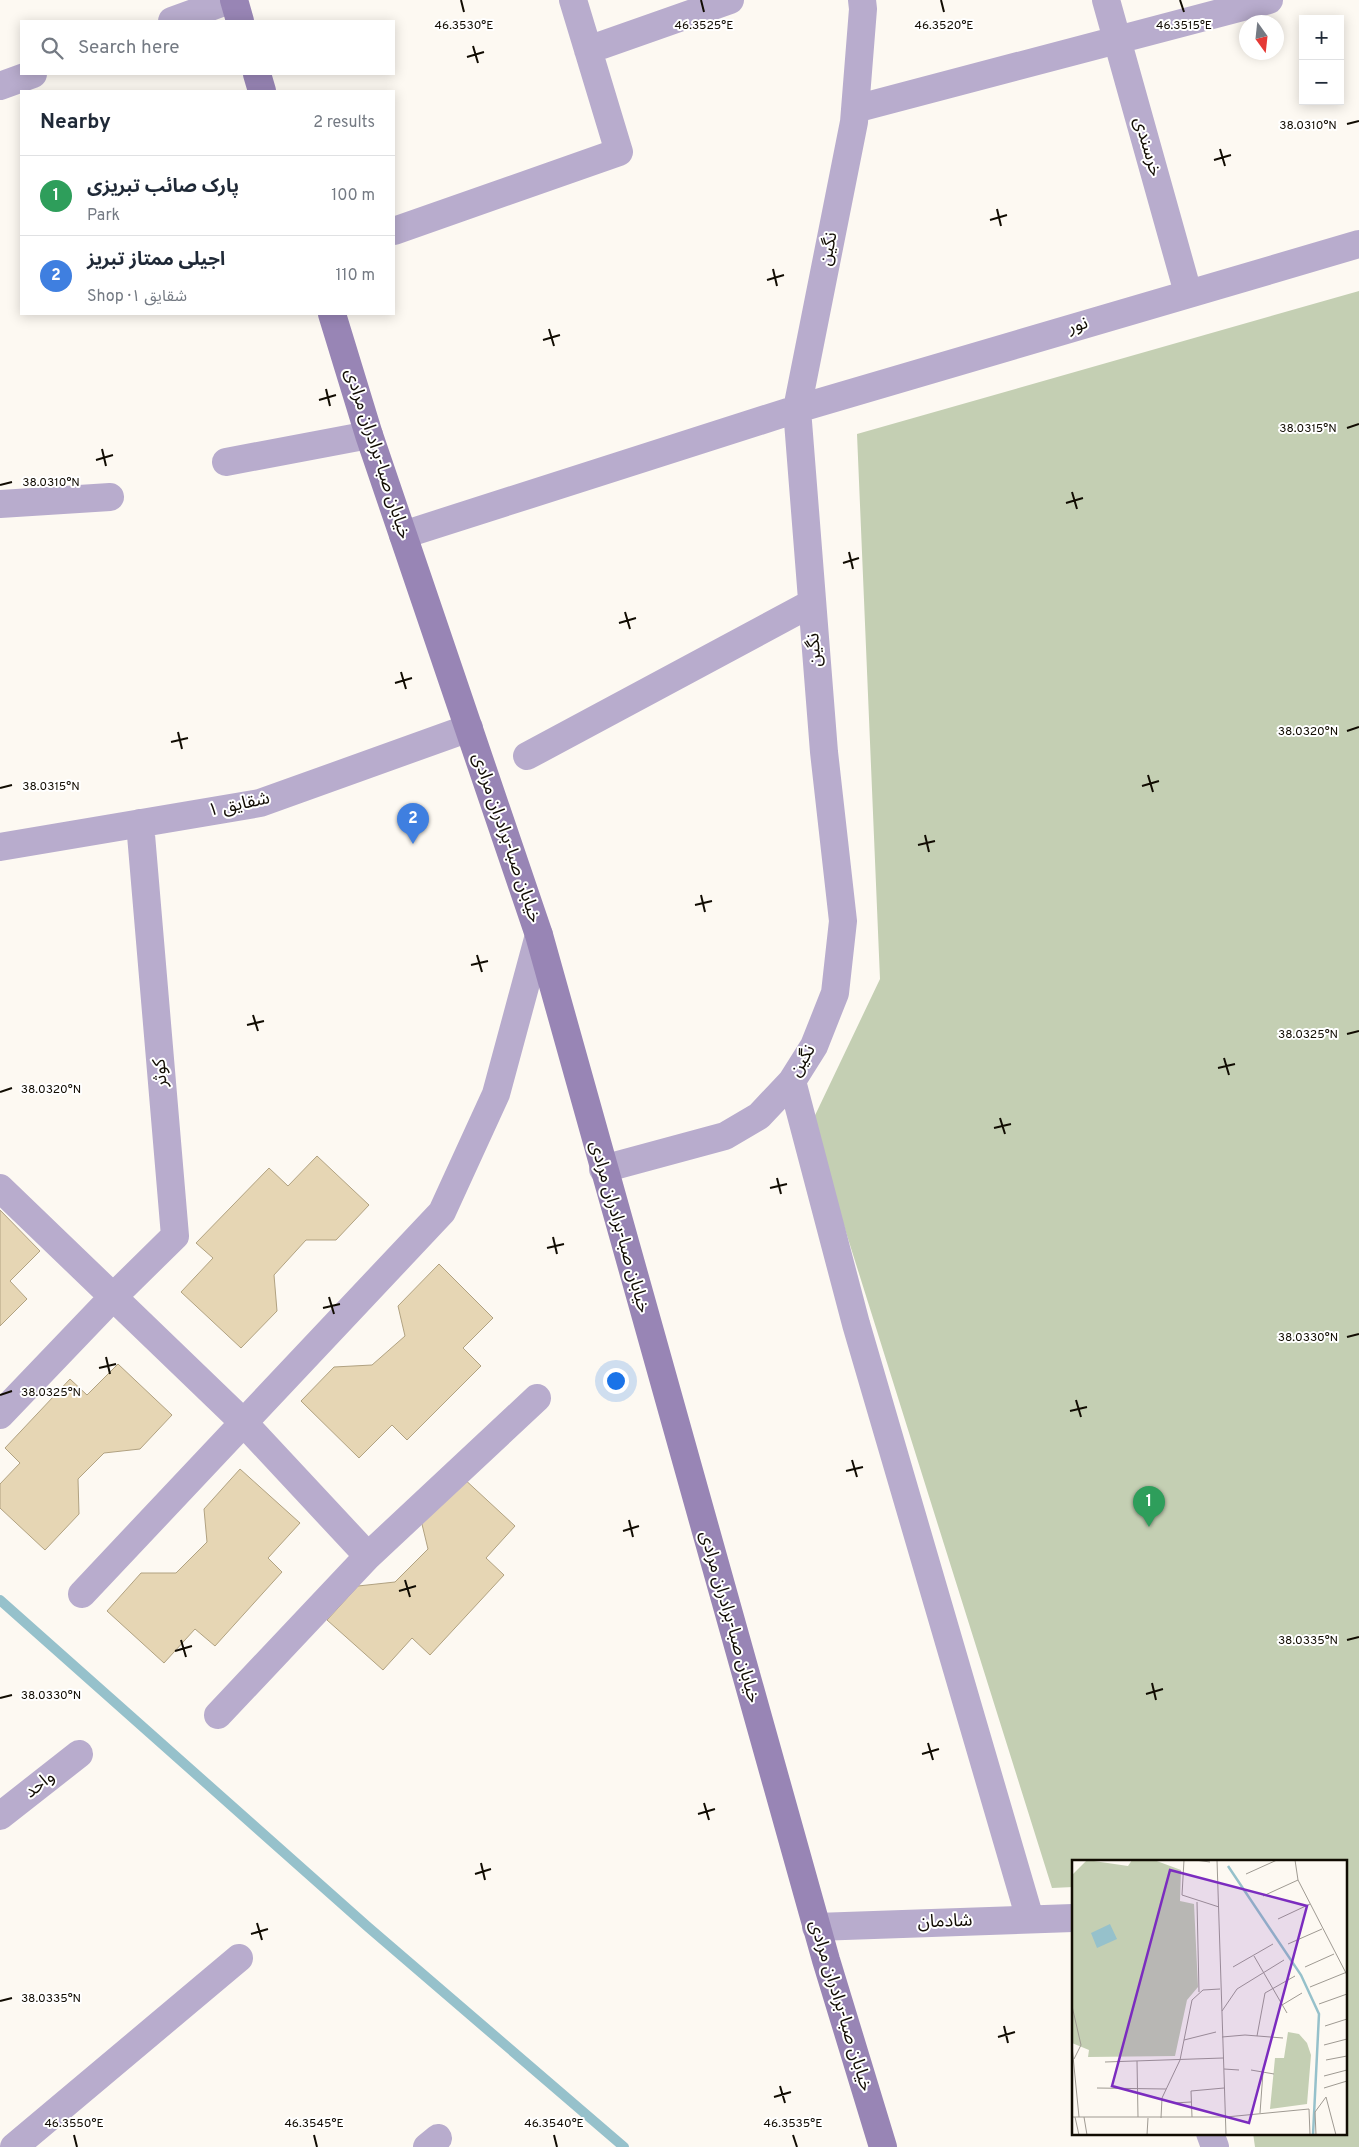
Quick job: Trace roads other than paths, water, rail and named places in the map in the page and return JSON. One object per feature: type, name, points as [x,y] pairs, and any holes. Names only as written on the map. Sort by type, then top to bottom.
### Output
[{"type":"main road","points":[[234,0],[240,20]]},
{"type":"main road","points":[[257,75],[262,90]]},
{"type":"main road","name":"خیابان صبا-برادران مرادی","points":[[332,315],[369,435],[539,935],[816,1927],[883,2147]]},
{"type":"street","points":[[175,20],[229,0]]},
{"type":"street","points":[[395,231],[619,152],[573,0]]},
{"type":"street","points":[[588,50],[730,0]]},
{"type":"street","name":"نگین","points":[[603,1169],[725,1136],[759,1116],[792,1081],[814,1046],[835,993],[844,921],[824,752],[797,410],[855,109],[863,9],[862,0]]},
{"type":"street","name":"خرسندی","points":[[1106,0],[1188,293]]},
{"type":"street","points":[[855,109],[1269,0]]},
{"type":"street","points":[[0,86],[29,75]]},
{"type":"street","name":"نور","points":[[403,535],[797,410],[1359,244]]},
{"type":"street","points":[[226,462],[369,435]]},
{"type":"street","points":[[0,504],[110,497]]},
{"type":"street","points":[[527,756],[812,603]]},
{"type":"street","name":"شقایق ۱","points":[[0,847],[260,803],[469,728]]},
{"type":"street","name":"کوثر","points":[[113,1297],[175,1236],[140,823]]},
{"type":"street","points":[[82,1594],[442,1212],[496,1094],[539,935]]},
{"type":"street","points":[[792,1081],[856,1324],[1030,1919]]},
{"type":"street","points":[[0,1188],[243,1422],[368,1556]]},
{"type":"street","points":[[0,1415],[113,1297]]},
{"type":"street","points":[[218,1714],[368,1556],[536,1398]]},
{"type":"street","name":"واحد","points":[[0,1816],[79,1754]]},
{"type":"street","name":"شادمان","points":[[816,1927],[1072,1918]]},
{"type":"street","points":[[14,2147],[239,1958]]},
{"type":"street","points":[[1210,2134],[1215,2147]]},
{"type":"waterway","points":[[0,1600],[368,1927],[624,2147]]},
{"type":"place","name":"اجیلی ممتاز تبریز","points":[[413,844]]},
{"type":"place","name":"پارک صائب تبریزی","points":[[1149,1527]]}]
